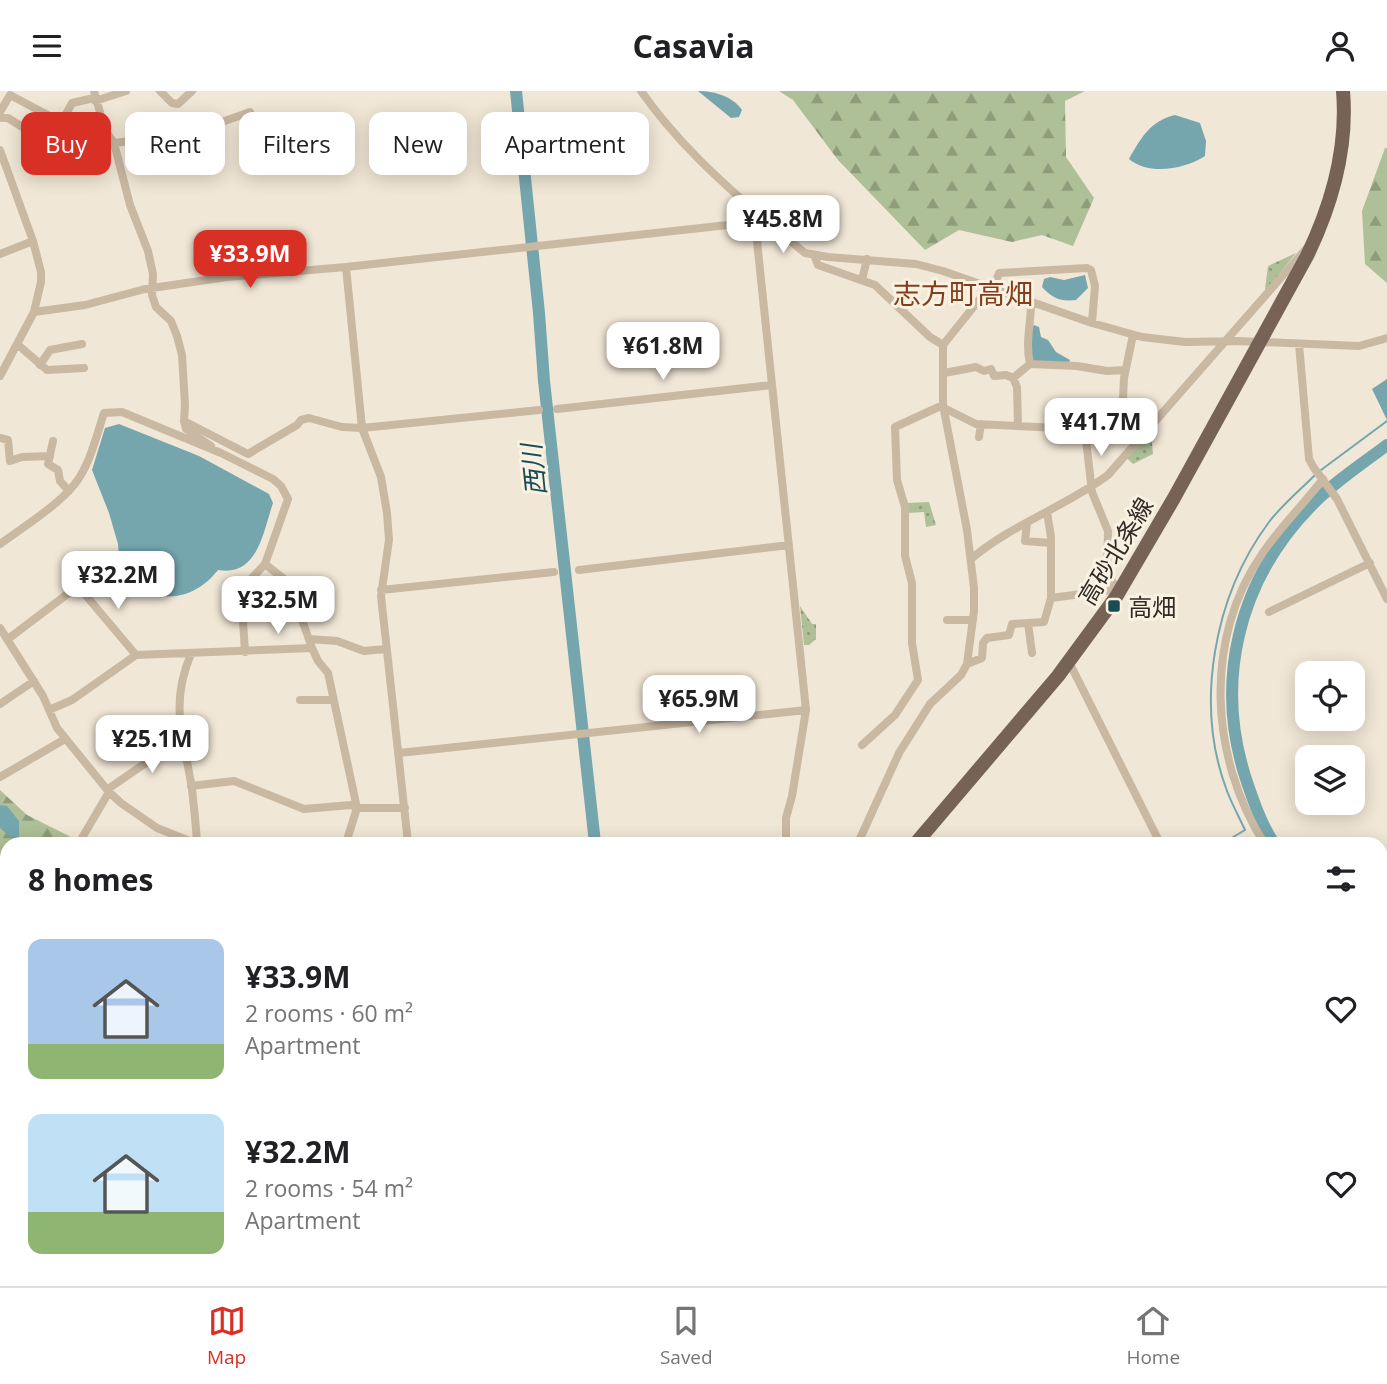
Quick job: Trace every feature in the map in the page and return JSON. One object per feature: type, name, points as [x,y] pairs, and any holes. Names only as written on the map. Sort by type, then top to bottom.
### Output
[{"type":"main road","name":"高砂北条線","points":[[921,837],[1069,661],[1118,593],[1174,498],[1313,242],[1333,189],[1341,154],[1343,91]]},
{"type":"street","points":[[0,112],[10,95],[57,120],[64,118],[72,103],[126,91]]},
{"type":"street","points":[[160,91],[172,103],[178,104],[192,91]]},
{"type":"street","points":[[640,91],[681,144],[709,171],[796,247],[814,255],[916,264],[1092,323],[1163,341],[1359,346],[1387,338]]},
{"type":"street","points":[[94,97],[104,130],[114,143],[130,205],[148,251],[153,274],[151,288],[156,307],[171,321],[177,336],[182,355],[186,429],[216,451]]},
{"type":"street","points":[[114,143],[138,140],[177,145],[193,136],[209,134],[219,123],[239,116]]},
{"type":"street","points":[[0,118],[8,118],[21,127]]},
{"type":"street","points":[[0,150],[33,241],[41,272],[34,312],[0,376]]},
{"type":"street","points":[[34,312],[85,305],[151,288],[227,277],[346,267],[764,219]]},
{"type":"street","points":[[755,222],[806,710],[794,788],[786,818],[786,837]]},
{"type":"street","points":[[0,254],[33,241]]},
{"type":"street","points":[[971,559],[990,542],[1091,488],[1108,475],[1297,256],[1313,242]]},
{"type":"street","points":[[814,255],[818,265],[875,285],[930,337],[943,345]]},
{"type":"street","points":[[863,280],[867,259]]},
{"type":"street","points":[[346,267],[362,428],[381,477],[387,513],[387,554],[381,590],[408,837]]},
{"type":"street","points":[[861,837],[899,753],[930,704],[961,675],[967,664],[974,588],[944,406],[943,345],[999,273],[1087,268],[1091,270],[1094,285],[1092,323]]},
{"type":"street","points":[[1030,364],[1026,344],[1031,323],[1031,303]]},
{"type":"street","points":[[1122,419],[1125,370],[1133,335]]},
{"type":"street","points":[[17,344],[40,365],[51,371],[66,367],[84,368]]},
{"type":"street","points":[[40,365],[50,350],[82,344]]},
{"type":"street","points":[[1299,344],[1310,459],[1337,499],[1387,599]]},
{"type":"street","points":[[1013,378],[1030,364],[1077,366],[1107,371],[1125,370]]},
{"type":"street","points":[[944,373],[976,367],[984,371],[991,369],[994,376],[1006,375],[1013,378],[1017,387],[1018,425]]},
{"type":"street","points":[[557,409],[772,385]]},
{"type":"street","points":[[862,745],[895,715],[918,680],[912,643],[912,583],[905,556],[905,507],[897,480],[895,427],[944,406],[981,424],[1081,429],[1085,432],[1101,433],[1110,431],[1122,419],[1142,415],[1151,427]]},
{"type":"street","points":[[184,421],[248,454],[301,420],[309,418],[342,427],[362,428],[539,410]]},
{"type":"street","points":[[0,544],[69,491],[85,467],[104,414],[113,411],[132,415],[216,451],[273,479],[288,499],[265,564],[241,590],[245,652]]},
{"type":"street","points":[[979,437],[981,424]]},
{"type":"street","points":[[1085,432],[1091,488],[1108,531],[1107,570],[1118,593]]},
{"type":"street","points":[[0,438],[8,440],[10,461],[22,457],[50,456]]},
{"type":"street","points":[[53,441],[49,466],[58,470],[60,481],[69,491]]},
{"type":"street","points":[[1261,837],[1240,795],[1222,733],[1220,703],[1227,636],[1236,602],[1260,556],[1319,474]]},
{"type":"street","points":[[967,664],[982,657],[987,638],[1009,635],[1012,624],[1044,622],[1051,599],[1051,543],[1047,512]]},
{"type":"street","points":[[1027,523],[1026,541],[1051,543]]},
{"type":"street","points":[[579,570],[789,545]]},
{"type":"street","points":[[1269,612],[1370,563]]},
{"type":"street","points":[[265,564],[289,583],[312,648],[328,673],[357,808],[348,837]]},
{"type":"street","points":[[381,590],[554,572]]},
{"type":"street","points":[[0,645],[78,586],[136,655]]},
{"type":"street","points":[[1051,599],[1112,590],[1118,593]]},
{"type":"street","points":[[947,621],[973,620]]},
{"type":"street","points":[[1028,623],[1032,653]]},
{"type":"street","points":[[0,628],[34,681],[65,739],[109,790],[121,803],[157,828],[180,837]]},
{"type":"street","points":[[309,639],[337,641],[364,651],[386,649]]},
{"type":"street","points":[[49,710],[68,702],[136,655],[312,648]]},
{"type":"street","points":[[191,654],[178,704],[178,722],[191,786],[195,837]]},
{"type":"street","points":[[1069,661],[1157,837]]},
{"type":"street","points":[[0,704],[34,681]]},
{"type":"street","points":[[300,699],[332,700]]},
{"type":"street","points":[[399,753],[806,710]]},
{"type":"street","points":[[82,837],[109,790],[182,738]]},
{"type":"street","points":[[0,777],[65,739]]},
{"type":"street","points":[[191,786],[234,781],[304,809],[351,805],[357,808],[405,807]]},
{"type":"green space","points":[[779,91],[1085,91],[1065,101],[1066,157],[1094,198],[1073,246],[1042,235],[1012,242],[959,230],[925,250],[838,160],[793,100]]},
{"type":"green space","points":[[1385,148],[1387,283],[1365,264],[1362,211]]},
{"type":"green space","points":[[1296,253],[1267,289],[1265,289],[1268,266]]},
{"type":"green space","points":[[1151,433],[1153,454],[1133,464],[1127,458]]},
{"type":"green space","points":[[929,502],[936,525],[926,527],[924,512],[908,513],[907,503]]},
{"type":"green space","points":[[800,606],[812,624],[816,624],[816,639],[809,645],[804,645]]},
{"type":"green space","points":[[0,790],[27,815],[70,837],[0,837]]},
{"type":"water","points":[[698,91],[716,93],[733,101],[742,110],[739,117],[731,118]]},
{"type":"water","points":[[1175,115],[1200,123],[1206,141],[1205,156],[1197,161],[1167,169],[1146,168],[1129,159],[1142,137],[1153,126]]},
{"type":"water","points":[[1085,275],[1088,288],[1076,300],[1057,298],[1042,287],[1044,279],[1050,277],[1064,280]]},
{"type":"water","points":[[1034,325],[1039,327],[1041,337],[1048,340],[1056,352],[1070,360],[1069,363],[1035,363],[1031,359]]},
{"type":"water","points":[[1387,379],[1387,420],[1372,389]]},
{"type":"water","points":[[119,424],[199,456],[269,494],[273,503],[262,539],[250,560],[242,567],[218,570],[203,585],[185,594],[165,596],[145,590],[131,592],[121,579],[118,544],[92,470],[105,428]]},
{"type":"water","points":[[0,805],[7,806],[19,821],[19,837],[10,837],[0,828]]},
{"type":"waterway","name":"西川","points":[[516,91],[544,381],[594,837]]},
{"type":"waterway","points":[[1321,470],[1387,421]]},
{"type":"waterway","points":[[1270,837],[1256,808],[1238,747],[1233,710],[1233,673],[1239,636],[1265,567],[1286,535],[1329,489],[1387,445]]},
{"type":"waterway","points":[[1233,837],[1245,830],[1227,791],[1217,757],[1211,687],[1215,652],[1223,617],[1250,551],[1274,516],[1314,476]]},
{"type":"place","name":"高畑","points":[[1114,606]]},
{"type":"district","name":"志方町高畑","points":[[963,293]]}]
